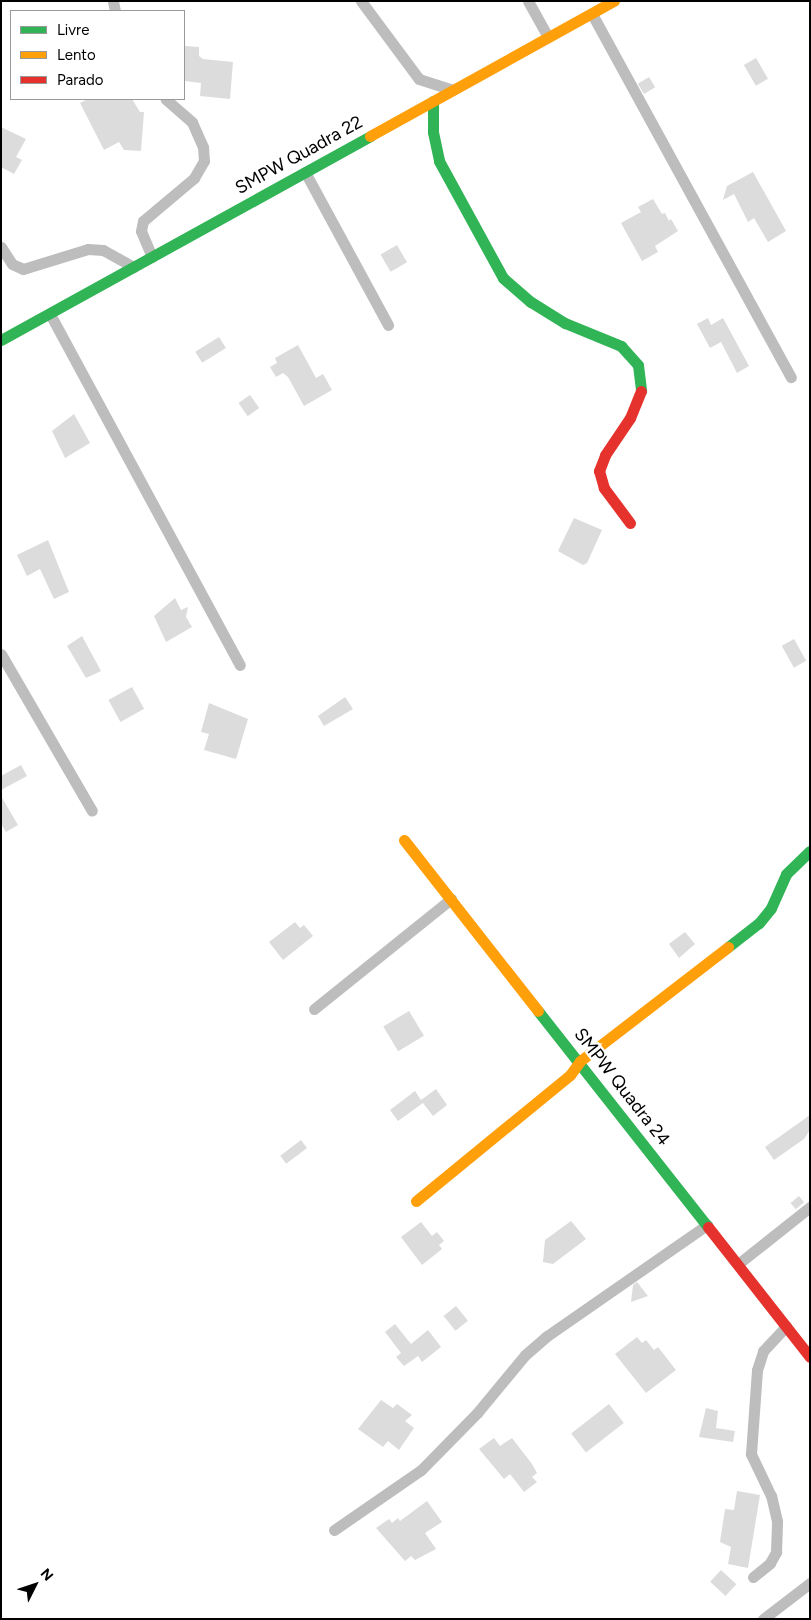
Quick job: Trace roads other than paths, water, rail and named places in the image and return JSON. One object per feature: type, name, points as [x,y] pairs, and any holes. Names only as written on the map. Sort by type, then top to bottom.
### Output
[{"type":"street","points":[[362,1],[418,79],[452,90]]},
{"type":"street","points":[[528,1],[548,37]]},
{"type":"street","name":"SMPW Quadra 22","points":[[1,340],[614,1]]},
{"type":"street","points":[[592,14],[791,377]]},
{"type":"street","points":[[152,257],[141,232],[143,221],[194,178],[204,161],[203,147],[192,122],[167,100]]},
{"type":"street","points":[[433,101],[433,132],[439,161],[503,278],[531,302],[564,323],[621,346],[638,365],[642,389],[630,418],[606,455],[599,471],[604,488],[630,523]]},
{"type":"street","points":[[305,172],[388,325]]},
{"type":"street","points":[[1,247],[12,264],[23,269],[88,249],[108,253],[134,267]]},
{"type":"street","points":[[50,314],[240,665]]},
{"type":"street","points":[[1,654],[92,811]]},
{"type":"street","name":"SMPW Quadra 24","points":[[404,840],[580,1061],[810,1357]]},
{"type":"street","points":[[416,1201],[570,1075],[580,1061],[759,923],[771,908],[786,874],[810,851]]},
{"type":"street","points":[[314,1009],[451,899]]},
{"type":"street","points":[[738,1264],[810,1207]]},
{"type":"street","points":[[334,1530],[421,1470],[477,1413],[525,1355],[547,1336],[707,1225]]},
{"type":"street","points":[[752,1577],[770,1562],[776,1552],[777,1522],[771,1496],[751,1454],[758,1370],[763,1351],[786,1326]]},
{"type":"street","points":[[763,1619],[810,1583]]},
{"type":"street","points":[[774,1619],[779,1606]]}]
